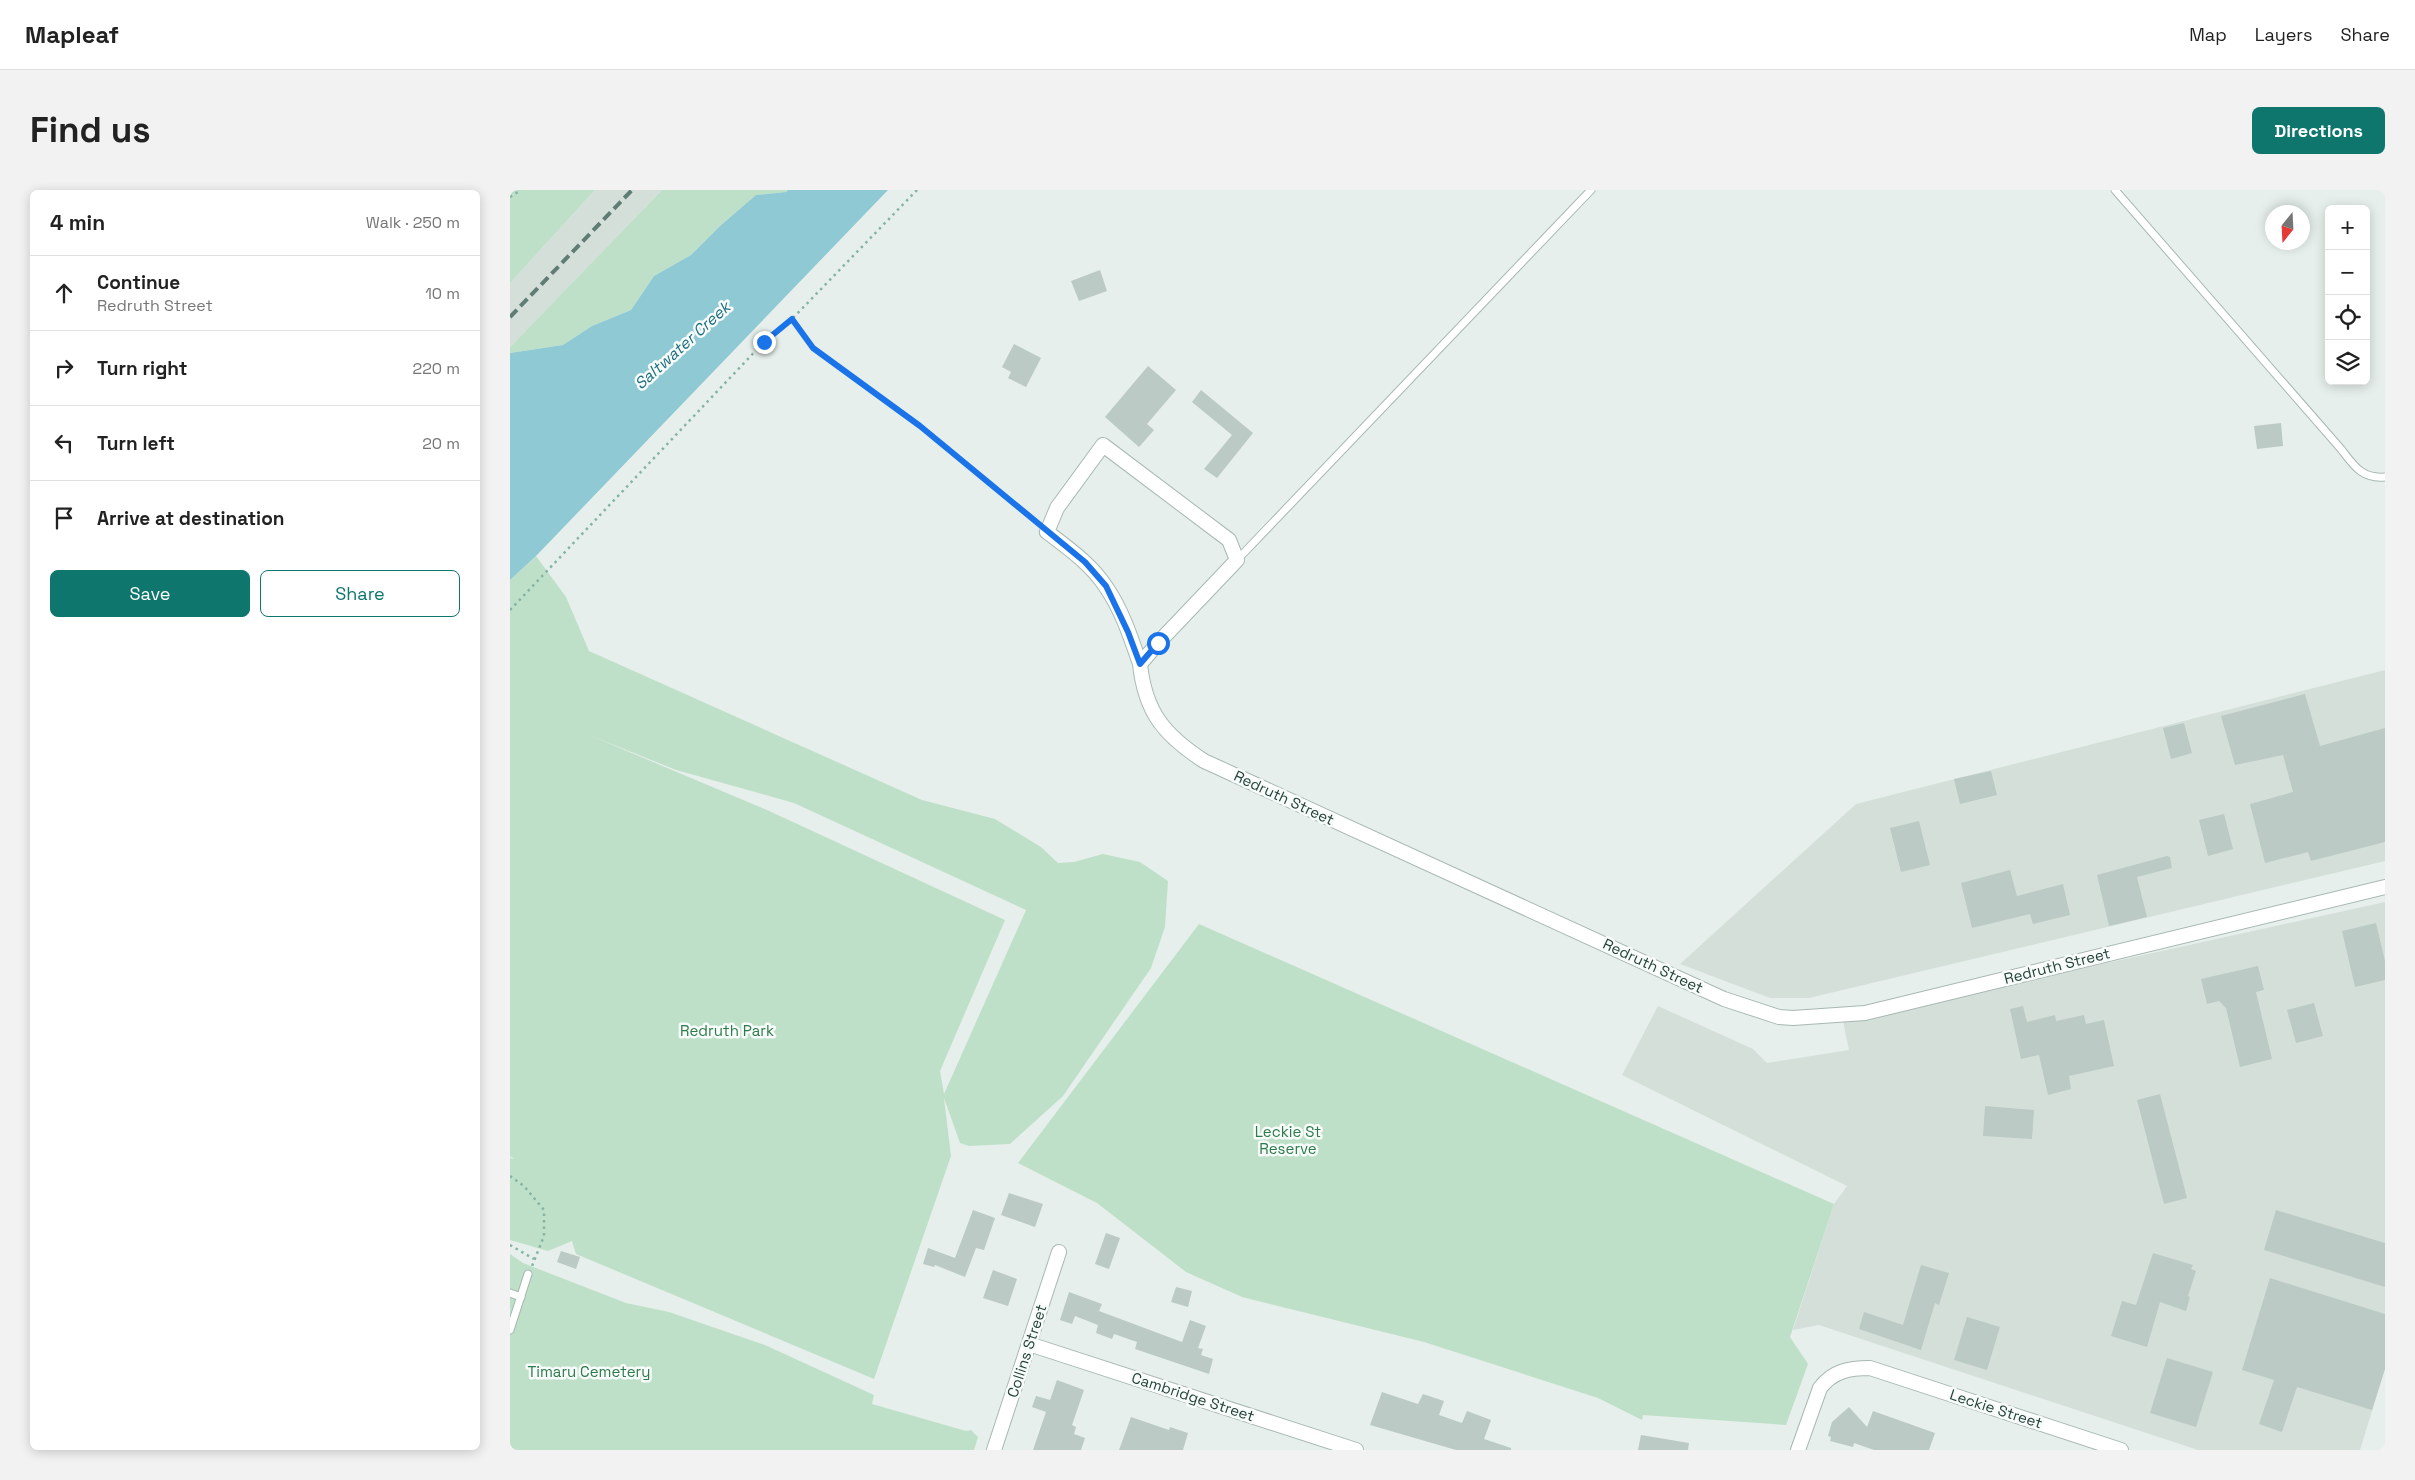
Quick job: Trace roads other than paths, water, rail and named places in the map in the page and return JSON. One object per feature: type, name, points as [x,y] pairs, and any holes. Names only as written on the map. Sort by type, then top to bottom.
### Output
[{"type":"street","name":"Redruth Street","points":[[1237,560],[1229,540],[1103,445],[1057,508],[1047,532],[1085,562],[1106,586],[1128,632],[1140,664],[1142,687],[1148,705],[1159,722],[1186,750],[1204,761],[1724,999],[1779,1017],[1794,1018],[1865,1013],[2385,887]]},
{"type":"street","points":[[1140,664],[1237,560]]},
{"type":"street","name":"Collins Street","points":[[994,1450],[1059,1252]]},
{"type":"street","name":"Cambridge Street","points":[[1029,1344],[1356,1450]]},
{"type":"street","name":"Leckie Street","points":[[1798,1450],[1816,1396],[1826,1380],[1838,1372],[1851,1368],[1870,1368],[2122,1450]]},
{"type":"lane","points":[[1237,560],[1591,190]]},
{"type":"lane","points":[[2115,190],[2358,472],[2370,477],[2385,477]]},
{"type":"lane","points":[[510,1330],[528,1274]]},
{"type":"lane","points":[[510,1293],[521,1297]]},
{"type":"water","name":"Saltwater Creek","points":[[788,190],[888,190],[536,556],[510,580],[510,353],[563,345],[592,326],[631,310],[654,276],[691,255],[720,226],[756,195],[786,192]]},
{"type":"railway","points":[[510,317],[632,190]]},
{"type":"park label","name":"Redruth Park","points":[[727,1031]]},
{"type":"park label","name":"Leckie St Reserve","points":[[1288,1140]]},
{"type":"park label","name":"Timaru Cemetery","points":[[589,1372]]}]
